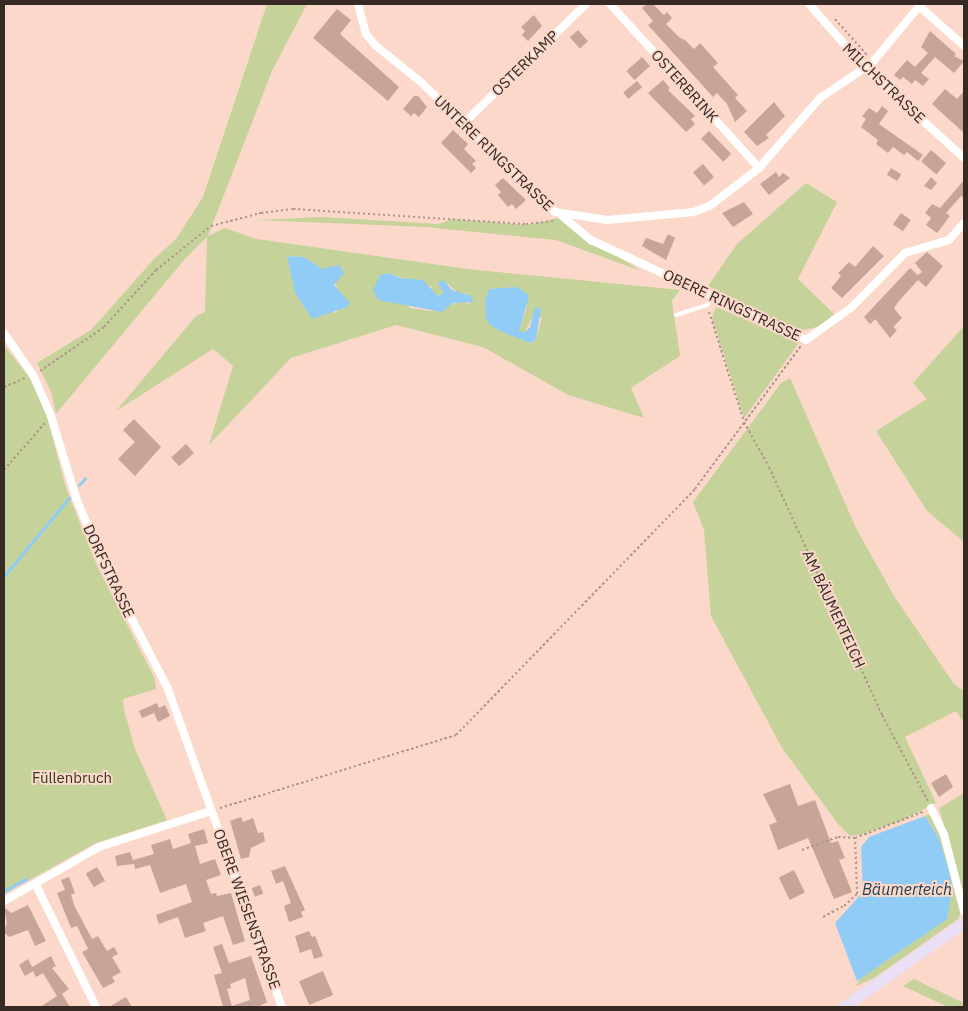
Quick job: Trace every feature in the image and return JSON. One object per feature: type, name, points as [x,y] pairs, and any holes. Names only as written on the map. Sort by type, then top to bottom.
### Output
[{"type":"main road","points":[[843,1007],[964,922]]},
{"type":"street","name":"UNTERE RINGSTRASSE","points":[[358,4],[366,34],[375,45],[422,83],[555,212],[562,216],[606,220],[694,212],[711,205],[759,168],[820,98],[869,66],[920,5]]},
{"type":"street","name":"OSTERKAMP","points":[[464,123],[586,4]]},
{"type":"street","name":"OSTERBRINK","points":[[610,4],[759,168]]},
{"type":"street","name":"MILCHSTRASSE","points":[[809,4],[869,66],[964,158]]},
{"type":"street","points":[[920,5],[964,46]]},
{"type":"street","name":"OBERE RINGSTRASSE","points":[[562,216],[591,240],[806,340],[852,307],[905,253],[949,240],[964,223]]},
{"type":"street","name":"DORFSTRASSE","points":[[4,333],[33,375],[52,416],[76,498],[103,563],[168,689],[211,811]]},
{"type":"street","points":[[931,808],[944,835],[964,911]]},
{"type":"street","points":[[4,901],[99,847],[211,811]]},
{"type":"street","name":"OBERE WIESENSTRASSE","points":[[211,811],[282,1007]]},
{"type":"street","points":[[35,883],[96,1007]]},
{"type":"lane","points":[[676,315],[707,305],[714,297]]},
{"type":"path","points":[[833,17],[869,66]]},
{"type":"path","points":[[4,386],[33,375],[104,327],[156,270],[210,226],[261,213],[293,210],[526,224],[558,221],[562,216]]},
{"type":"path","name":"AM BÄUMERTEICH","points":[[707,305],[744,422],[769,467],[882,715],[931,808]]},
{"type":"path","points":[[211,811],[456,735],[695,489],[806,340]]},
{"type":"path","points":[[4,470],[52,416]]},
{"type":"path","points":[[802,850],[838,837],[855,838],[894,826],[931,808]]},
{"type":"path","points":[[824,917],[857,894],[855,838]]},
{"type":"green space","points":[[267,4],[307,4],[272,71],[208,236],[225,228],[257,239],[468,269],[680,290],[672,301],[680,356],[631,388],[644,418],[568,395],[483,347],[396,325],[291,358],[209,445],[233,366],[213,349],[116,411],[196,316],[205,312],[207,237],[184,260],[56,414],[51,392],[37,363],[91,330],[154,259],[176,239],[203,197]],"holes":[[[287,256],[304,257],[322,269],[344,273],[334,281],[339,293],[337,312],[332,313]],[[388,273],[432,287],[431,292],[438,296],[444,293],[443,287],[448,284],[458,293],[467,294],[470,304],[462,301],[431,311],[410,308]],[[493,288],[527,306],[519,332],[525,332],[532,318],[542,317],[536,339],[531,343],[501,330],[486,308],[485,300]]]},
{"type":"green space","points":[[806,183],[837,202],[798,279],[834,314],[821,326],[795,332],[708,286],[737,244]]},
{"type":"green space","points":[[321,217],[439,224],[452,219],[528,225],[558,218],[641,271],[556,240],[426,227],[256,220]]},
{"type":"green space","points":[[716,307],[799,343],[744,418],[712,318]]},
{"type":"green space","points":[[964,326],[964,542],[927,511],[876,431],[927,399],[913,383]]},
{"type":"green space","name":"Füllenbruch","points":[[4,345],[33,382],[47,417],[66,488],[97,566],[155,679],[156,689],[123,699],[124,710],[135,749],[167,820],[96,843],[4,894]]},
{"type":"green space","points":[[790,378],[856,528],[894,596],[954,684],[964,691],[964,723],[956,711],[905,737],[936,803],[903,820],[863,834],[850,836],[838,824],[782,748],[711,616],[704,530],[693,502],[781,383]]},
{"type":"green space","points":[[964,793],[964,895],[939,808]]},
{"type":"green space","points":[[930,814],[942,838],[961,912],[958,919],[874,978],[856,986],[939,839],[925,816]]},
{"type":"green space","points":[[914,979],[964,1003],[964,1007],[948,1007],[903,986]]},
{"type":"water","points":[[287,256],[304,257],[322,269],[339,265],[344,273],[334,285],[350,303],[347,307],[312,319],[295,293]]},
{"type":"water","points":[[388,273],[401,278],[423,280],[438,296],[444,293],[438,283],[443,280],[452,290],[471,296],[474,302],[453,303],[442,312],[378,300],[373,290],[380,275]]},
{"type":"water","points":[[518,287],[529,296],[519,332],[525,332],[530,327],[535,307],[541,309],[536,339],[531,343],[504,333],[490,325],[486,318],[485,300],[489,289]]},
{"type":"water","name":"Bäumerteich","points":[[925,816],[939,839],[949,871],[952,890],[947,919],[857,981],[835,923],[863,892],[861,847],[869,837]]},
{"type":"building","points":[[647,4],[653,4],[664,15],[667,12],[672,18],[666,24],[680,38],[685,40],[694,49],[700,43],[718,63],[713,67],[738,95],[735,98],[747,111],[735,122],[727,104],[717,93],[713,97],[648,25],[653,21],[642,8]]},
{"type":"building","points":[[337,9],[351,20],[340,34],[399,87],[388,101],[313,38]]},
{"type":"building","points":[[534,15],[542,26],[528,41],[522,35],[525,31],[521,27]]},
{"type":"building","points":[[578,30],[588,41],[580,49],[570,37]]},
{"type":"building","points":[[930,31],[956,54],[954,56],[964,61],[954,73],[935,57],[921,73],[929,79],[923,86],[915,80],[912,84],[903,77],[900,80],[894,75],[907,60],[915,67],[928,53],[921,47]]},
{"type":"building","points":[[642,57],[650,66],[634,80],[626,71]]},
{"type":"building","points":[[663,80],[670,88],[668,90],[695,116],[691,119],[695,124],[686,132],[648,93]]},
{"type":"building","points":[[637,81],[642,87],[628,99],[623,93]]},
{"type":"building","points":[[945,89],[957,99],[964,91],[964,133],[932,104]]},
{"type":"building","points":[[414,96],[418,96],[427,107],[419,117],[414,113],[411,116],[403,109]]},
{"type":"building","points":[[774,102],[785,116],[766,135],[769,138],[757,146],[744,132]]},
{"type":"building","points":[[882,106],[888,111],[879,124],[923,155],[918,161],[907,152],[904,155],[893,147],[888,153],[876,144],[878,140],[861,127],[866,119],[862,116],[869,108],[877,113]]},
{"type":"building","points":[[453,130],[468,144],[464,149],[476,161],[472,164],[476,168],[471,173],[441,143]]},
{"type":"building","points":[[709,131],[731,154],[723,162],[701,139]]},
{"type":"building","points":[[931,150],[946,163],[936,174],[921,161]]},
{"type":"building","points":[[703,164],[714,177],[704,185],[693,172]]},
{"type":"building","points":[[891,168],[901,174],[897,181],[887,175]]},
{"type":"building","points":[[776,172],[779,177],[783,173],[790,178],[769,195],[760,184]]},
{"type":"building","points":[[931,177],[937,183],[931,190],[924,186]]},
{"type":"building","points":[[503,178],[526,200],[516,209],[512,204],[508,207],[498,195],[501,192],[495,185]]},
{"type":"building","points":[[964,180],[964,199],[961,196],[946,213],[950,216],[937,233],[926,225],[931,218],[925,213],[932,204],[940,208]]},
{"type":"building","points":[[744,202],[753,214],[733,227],[722,213]]},
{"type":"building","points":[[901,213],[911,220],[903,231],[893,224]]},
{"type":"building","points":[[668,234],[675,238],[666,260],[642,246],[646,238],[663,244]]},
{"type":"building","points":[[873,246],[884,256],[842,298],[831,288],[841,276],[838,273],[849,262],[855,267]]},
{"type":"building","points":[[927,252],[943,266],[926,287],[918,280],[898,302],[894,308],[902,318],[893,327],[897,330],[890,338],[875,319],[870,324],[864,317],[910,268],[918,275],[922,272],[915,263]]},
{"type":"building","points":[[134,419],[161,447],[135,476],[118,459],[135,442],[123,430]]},
{"type":"building","points":[[186,444],[194,453],[179,466],[171,457]]},
{"type":"building","points":[[157,703],[159,708],[165,705],[170,716],[158,722],[154,713],[142,718],[139,711]]},
{"type":"building","points":[[946,774],[953,787],[939,797],[931,783]]},
{"type":"building","points":[[790,784],[798,806],[815,800],[831,843],[838,841],[845,858],[839,860],[852,892],[834,899],[808,838],[778,850],[769,825],[777,822],[763,794]]},
{"type":"building","points":[[241,817],[243,822],[253,818],[258,833],[263,832],[265,841],[251,848],[249,857],[241,859],[230,821]]},
{"type":"building","points":[[204,829],[208,843],[195,846],[200,864],[215,859],[221,875],[206,880],[211,894],[216,893],[217,896],[231,893],[245,941],[233,945],[223,916],[203,923],[206,931],[185,938],[178,917],[159,924],[156,915],[192,902],[186,884],[160,893],[150,865],[135,869],[134,864],[117,866],[115,856],[130,852],[133,860],[154,854],[151,845],[170,839],[173,849],[191,843],[188,834]]},
{"type":"building","points":[[285,866],[305,910],[301,912],[303,917],[289,922],[284,906],[291,903],[283,881],[276,884],[271,871]]},
{"type":"building","points":[[97,867],[105,881],[94,887],[86,874]]},
{"type":"building","points":[[794,870],[805,892],[790,900],[779,877]]},
{"type":"building","points":[[69,877],[75,893],[71,895],[75,907],[92,939],[98,936],[107,951],[114,947],[118,954],[112,957],[121,972],[112,977],[115,982],[103,988],[82,952],[88,949],[77,926],[71,928],[57,893],[65,890],[61,880]]},
{"type":"building","points":[[260,885],[263,893],[255,897],[252,888]]},
{"type":"building","points":[[28,905],[46,941],[35,946],[28,930],[9,937],[4,932],[7,923],[4,907],[11,913]]},
{"type":"building","points":[[309,931],[312,937],[315,936],[323,956],[314,959],[311,949],[300,953],[295,936]]},
{"type":"building","points":[[222,944],[229,963],[251,956],[267,1002],[258,1007],[223,1007],[214,975],[222,973],[213,947]],"holes":[[[245,978],[250,1000],[232,1006],[227,989],[231,988],[230,984]]]},
{"type":"building","points":[[51,956],[56,966],[52,968],[69,989],[62,994],[70,1007],[40,1007],[57,996],[43,973],[36,977],[33,971],[25,976],[19,965],[28,959],[32,967]]},
{"type":"building","points":[[323,971],[333,995],[309,1005],[299,981]]},
{"type":"building","points":[[126,997],[132,1007],[109,1007]]},
{"type":"waterway","points":[[79,485],[85,478]]},
{"type":"waterway","points":[[4,576],[69,498]]},
{"type":"waterway","points":[[4,891],[26,879]]}]
